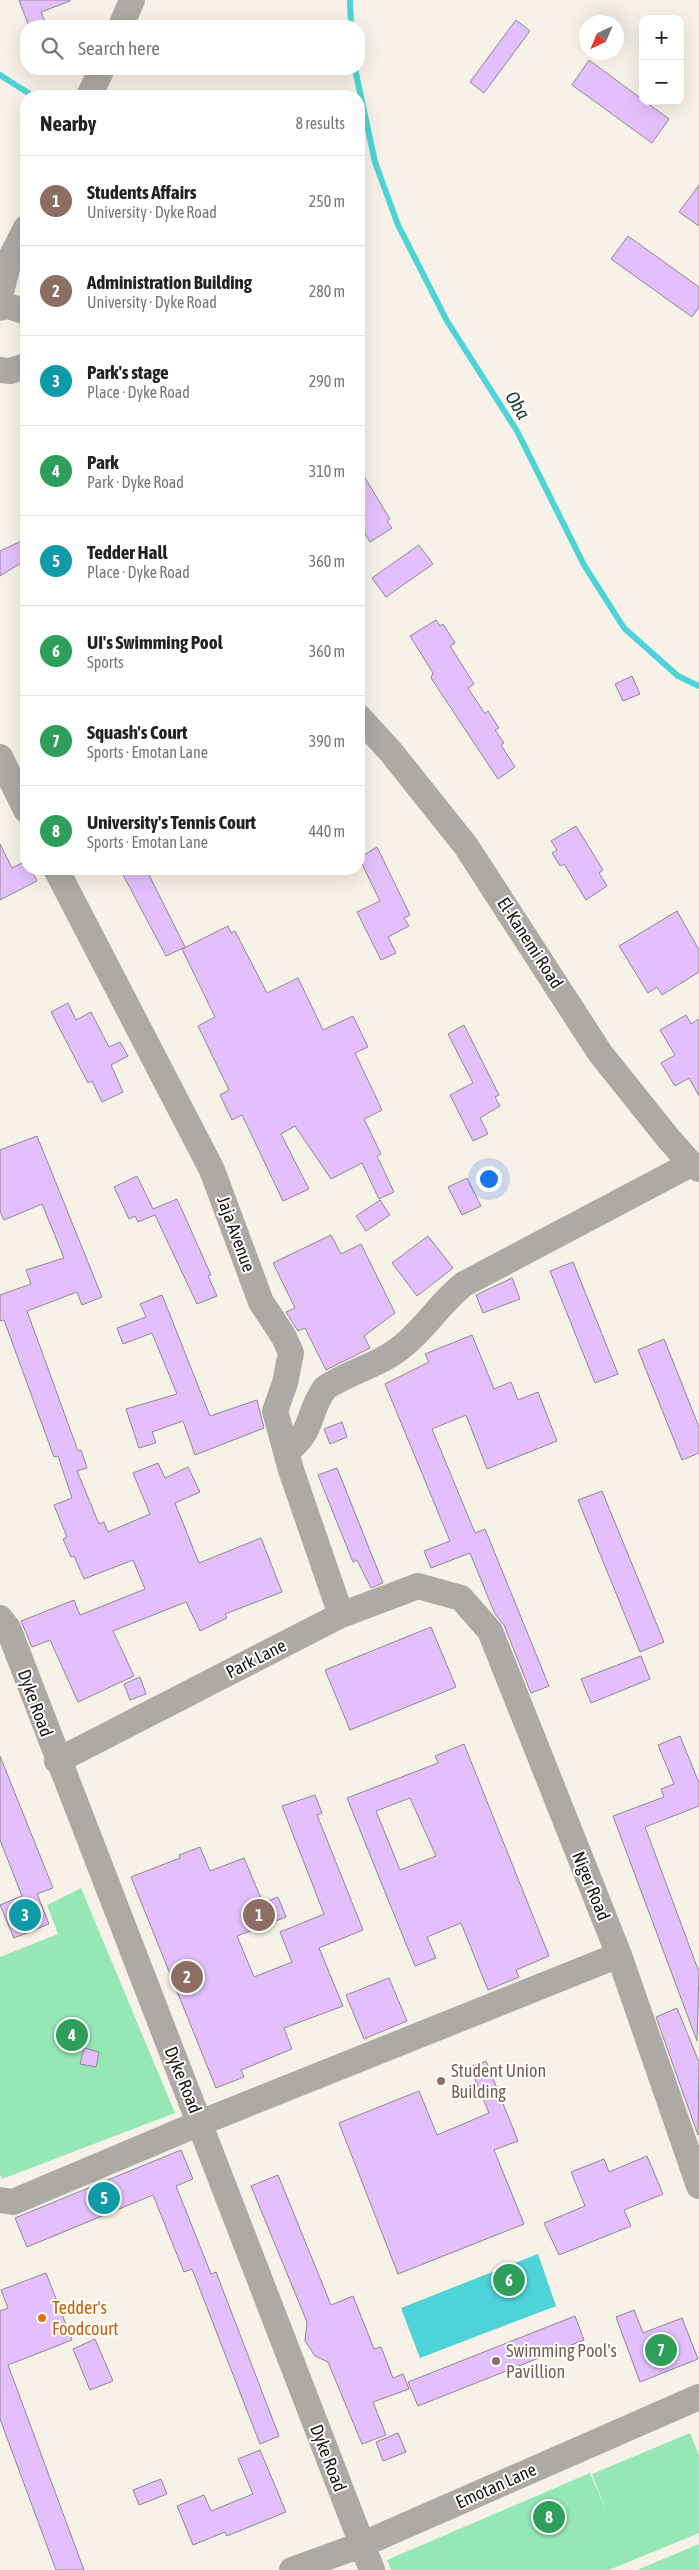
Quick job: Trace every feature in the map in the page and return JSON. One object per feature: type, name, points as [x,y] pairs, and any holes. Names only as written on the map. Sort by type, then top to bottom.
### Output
[{"type":"street","points":[[124,20],[132,0]]},
{"type":"street","points":[[92,90],[99,75]]},
{"type":"street","points":[[0,296],[9,261],[20,241]]},
{"type":"street","points":[[0,308],[8,306],[20,310]]},
{"type":"street","name":"El-Kanemi Road","points":[[365,725],[390,752],[466,846],[600,1053],[695,1167]]},
{"type":"street","points":[[0,757],[20,798]]},
{"type":"street","name":"Jaja Avenue","points":[[59,875],[212,1170],[261,1302],[284,1337],[291,1353],[285,1383],[275,1411],[286,1452],[341,1615]]},
{"type":"street","points":[[286,1452],[309,1428],[320,1395],[326,1388],[389,1356],[404,1345],[437,1309],[464,1284],[695,1167]]},
{"type":"street","name":"Park Lane","points":[[57,1761],[341,1615],[418,1586],[461,1598]]},
{"type":"street","name":"Niger Road","points":[[461,1598],[490,1631],[618,1955],[699,2186]]},
{"type":"street","name":"Dyke Road","points":[[0,1618],[8,1628],[57,1761],[200,2123],[372,2570]]},
{"type":"street","points":[[0,2200],[14,2202],[200,2123],[618,1955]]},
{"type":"street","name":"Emotan Lane","points":[[292,2570],[361,2545],[699,2398]]},
{"type":"green space","points":[[81,1888],[175,2113],[2,2179],[0,2174],[0,1957],[58,1934],[47,1905]]},
{"type":"green space","points":[[690,2433],[699,2455],[699,2533],[609,2570],[391,2570],[387,2560],[590,2473],[606,2510],[592,2474]]},
{"type":"green space","points":[[699,2544],[699,2570],[637,2570]]},
{"type":"water","points":[[538,2254],[556,2306],[420,2358],[401,2308]]},
{"type":"building","points":[[19,0],[70,0],[41,12],[44,20],[27,20]]},
{"type":"building","points":[[516,20],[530,31],[484,93],[470,82]]},
{"type":"building","points":[[589,60],[639,97],[639,105],[650,105],[669,119],[652,143],[572,85]]},
{"type":"building","points":[[699,185],[699,226],[679,212]]},
{"type":"building","points":[[628,236],[699,287],[699,307],[692,317],[611,259]]},
{"type":"building","points":[[365,478],[390,519],[387,521],[392,528],[370,542],[365,534]]},
{"type":"building","points":[[20,542],[20,564],[0,576],[0,551]]},
{"type":"building","points":[[419,545],[433,564],[386,597],[372,578]]},
{"type":"building","points":[[436,620],[440,626],[443,624],[455,643],[450,646],[474,684],[468,688],[485,714],[488,711],[499,728],[495,730],[504,743],[501,745],[515,767],[498,779],[431,678],[433,673],[410,636]]},
{"type":"building","points":[[632,676],[640,694],[623,701],[615,684]]},
{"type":"building","points":[[576,826],[603,870],[599,873],[607,886],[586,900],[564,864],[560,866],[552,853],[557,850],[551,841]]},
{"type":"building","points":[[0,844],[12,868],[20,864],[20,875],[34,875],[37,881],[0,900]]},
{"type":"building","points":[[377,847],[410,915],[404,918],[409,926],[388,937],[396,953],[381,960],[357,912],[380,901],[365,870],[365,854]]},
{"type":"building","points":[[123,875],[149,875],[185,947],[166,956]]},
{"type":"building","points":[[677,911],[699,950],[699,972],[662,995],[657,987],[648,993],[619,946]]},
{"type":"building","points":[[228,926],[231,933],[235,931],[267,993],[298,978],[323,1030],[353,1016],[368,1047],[355,1053],[382,1110],[364,1119],[381,1154],[377,1156],[394,1192],[379,1199],[362,1163],[331,1179],[295,1126],[281,1134],[309,1189],[283,1201],[242,1115],[232,1120],[220,1095],[229,1090],[198,1026],[215,1017],[182,949]]},
{"type":"building","points":[[68,1003],[76,1020],[91,1012],[109,1047],[120,1042],[128,1056],[111,1065],[123,1092],[102,1102],[92,1081],[88,1083],[51,1012]]},
{"type":"building","points":[[686,1015],[691,1024],[699,1019],[699,1096],[689,1078],[675,1086],[661,1063],[675,1055],[660,1030]]},
{"type":"building","points":[[464,1025],[499,1095],[495,1097],[500,1106],[480,1118],[488,1134],[473,1141],[450,1095],[473,1083],[448,1034]]},
{"type":"building","points":[[37,1136],[102,1297],[82,1305],[77,1292],[27,1311],[78,1451],[81,1450],[87,1468],[77,1471],[99,1524],[104,1522],[108,1532],[150,1514],[133,1473],[158,1463],[165,1478],[188,1467],[200,1492],[175,1503],[199,1563],[261,1538],[282,1592],[225,1614],[227,1618],[200,1631],[186,1602],[113,1631],[134,1676],[78,1702],[50,1640],[32,1647],[21,1621],[74,1600],[80,1615],[145,1589],[133,1560],[84,1579],[74,1556],[71,1557],[63,1539],[67,1537],[54,1505],[72,1498],[58,1456],[54,1457],[4,1320],[0,1321],[0,1295],[31,1284],[26,1270],[64,1258],[42,1204],[4,1220],[0,1211],[0,1150]]},
{"type":"building","points":[[137,1176],[153,1209],[177,1199],[211,1275],[208,1276],[217,1296],[197,1304],[155,1215],[138,1222],[135,1216],[129,1219],[114,1187]]},
{"type":"building","points":[[467,1178],[481,1206],[462,1215],[448,1187]]},
{"type":"building","points":[[380,1200],[390,1215],[366,1231],[356,1216]]},
{"type":"building","points":[[331,1235],[341,1254],[361,1244],[395,1313],[364,1336],[370,1348],[326,1370],[305,1328],[298,1331],[286,1312],[295,1308],[273,1263]]},
{"type":"building","points":[[428,1236],[453,1268],[417,1296],[392,1263]]},
{"type":"building","points":[[573,1262],[618,1374],[595,1383],[550,1271]]},
{"type":"building","points":[[512,1278],[520,1299],[483,1313],[476,1295]]},
{"type":"building","points":[[162,1295],[210,1416],[257,1400],[264,1428],[195,1455],[183,1421],[152,1432],[156,1443],[139,1448],[126,1409],[177,1394],[152,1333],[123,1344],[117,1328],[146,1317],[140,1304]]},
{"type":"building","points":[[472,1335],[494,1389],[511,1382],[518,1400],[538,1392],[557,1441],[487,1469],[466,1415],[432,1429],[475,1533],[485,1529],[549,1686],[531,1693],[504,1625],[495,1614],[470,1553],[431,1568],[424,1551],[450,1541],[385,1384],[429,1362],[425,1354]]},
{"type":"building","points":[[664,1339],[699,1427],[699,1453],[682,1460],[638,1350]]},
{"type":"building","points":[[342,1422],[347,1437],[330,1444],[324,1429]]},
{"type":"building","points":[[337,1468],[383,1583],[371,1588],[357,1560],[353,1562],[318,1475]]},
{"type":"building","points":[[602,1491],[664,1642],[640,1652],[578,1500]]},
{"type":"building","points":[[431,1627],[456,1687],[350,1730],[325,1670]]},
{"type":"building","points":[[641,1656],[650,1679],[591,1703],[581,1679]]},
{"type":"building","points":[[140,1677],[146,1694],[130,1700],[124,1684]]},
{"type":"building","points":[[680,1736],[699,1783],[699,1806],[645,1827],[699,1972],[697,2041],[613,1816],[664,1797],[661,1789],[674,1784],[658,1745]]},
{"type":"building","points":[[464,1744],[549,1956],[516,1970],[519,1977],[488,1990],[461,1923],[427,1937],[436,1958],[415,1966],[347,1798],[438,1763],[435,1756]],"holes":[[[410,1798],[436,1856],[400,1870],[376,1811]]]},
{"type":"building","points":[[0,1756],[53,1888],[37,1894],[49,1924],[14,1938],[0,1905],[22,1896],[0,1840]]},
{"type":"building","points":[[315,1795],[322,1813],[317,1815],[363,1930],[319,1948],[343,2006],[284,2028],[292,2049],[241,2070],[244,2077],[216,2088],[131,1877],[180,1858],[179,1855],[200,1847],[210,1871],[244,1858],[263,1903],[278,1897],[286,1917],[237,1936],[254,1977],[292,1962],[280,1932],[324,1914],[282,1806]]},
{"type":"building","points":[[389,1978],[407,2021],[364,2039],[346,1995]]},
{"type":"building","points":[[677,2008],[699,2062],[698,2135],[656,2017]]},
{"type":"building","points":[[84,2048],[99,2052],[96,2067],[80,2064]]},
{"type":"building","name":"Student Union Building","points":[[486,2061],[518,2141],[494,2150],[524,2224],[398,2274],[339,2123],[419,2091],[437,2135],[489,2113],[470,2067]]},
{"type":"building","points":[[181,2150],[193,2179],[176,2186],[211,2274],[216,2272],[279,2436],[260,2444],[192,2269],[184,2272],[153,2195],[27,2247],[15,2218]]},
{"type":"building","points":[[647,2156],[663,2194],[624,2210],[631,2226],[559,2255],[544,2223],[585,2206],[571,2172],[604,2159],[609,2172]]},
{"type":"building","points":[[278,2175],[331,2305],[353,2296],[374,2349],[381,2347],[393,2378],[403,2374],[409,2389],[373,2402],[386,2435],[362,2444],[328,2362],[315,2356],[305,2341],[307,2322],[251,2186]]},
{"type":"building","points":[[46,2273],[72,2340],[8,2365],[84,2570],[56,2570],[0,2419],[0,2311],[8,2308],[1,2290]]},
{"type":"building","points":[[634,2310],[643,2333],[682,2318],[698,2359],[640,2382],[616,2317]]},
{"type":"building","name":"Swimming Pool's Pavillion","points":[[575,2316],[584,2340],[418,2406],[408,2382]]},
{"type":"building","points":[[95,2339],[113,2381],[90,2390],[73,2349]]},
{"type":"building","points":[[398,2433],[406,2452],[383,2461],[376,2442]]},
{"type":"building","points":[[260,2450],[286,2512],[227,2536],[225,2532],[193,2545],[177,2506],[204,2495],[211,2511],[253,2494],[238,2459]]},
{"type":"building","points":[[161,2479],[167,2494],[139,2505],[133,2490]]},
{"type":"waterway","points":[[350,0],[351,20]]},
{"type":"waterway","name":"Oba","points":[[0,75],[24,90]]},
{"type":"waterway","name":"Oba","points":[[356,75],[360,90]]},
{"type":"waterway","name":"Oba","points":[[365,116],[375,162],[398,225],[447,321],[517,431],[584,565],[624,628],[678,676],[699,686]]},
{"type":"place","name":"Park's stage","points":[[25,1915]]},
{"type":"place","name":"Students Affairs","points":[[259,1915]]},
{"type":"place","name":"Administration Building","points":[[187,1977]]},
{"type":"place","name":"Park","points":[[72,2035]]},
{"type":"place","name":"Student Union Building","points":[[441,2081]]},
{"type":"place","name":"Tedder Hall","points":[[104,2198]]},
{"type":"place","name":"UI's Swimming Pool","points":[[509,2280]]},
{"type":"place","name":"Tedder's Foodcourt","points":[[42,2318]]},
{"type":"place","name":"Squash's Court","points":[[661,2350]]},
{"type":"place","name":"Swimming Pool's Pavillion","points":[[496,2361]]},
{"type":"place","name":"University's Tennis Court","points":[[549,2517]]}]
